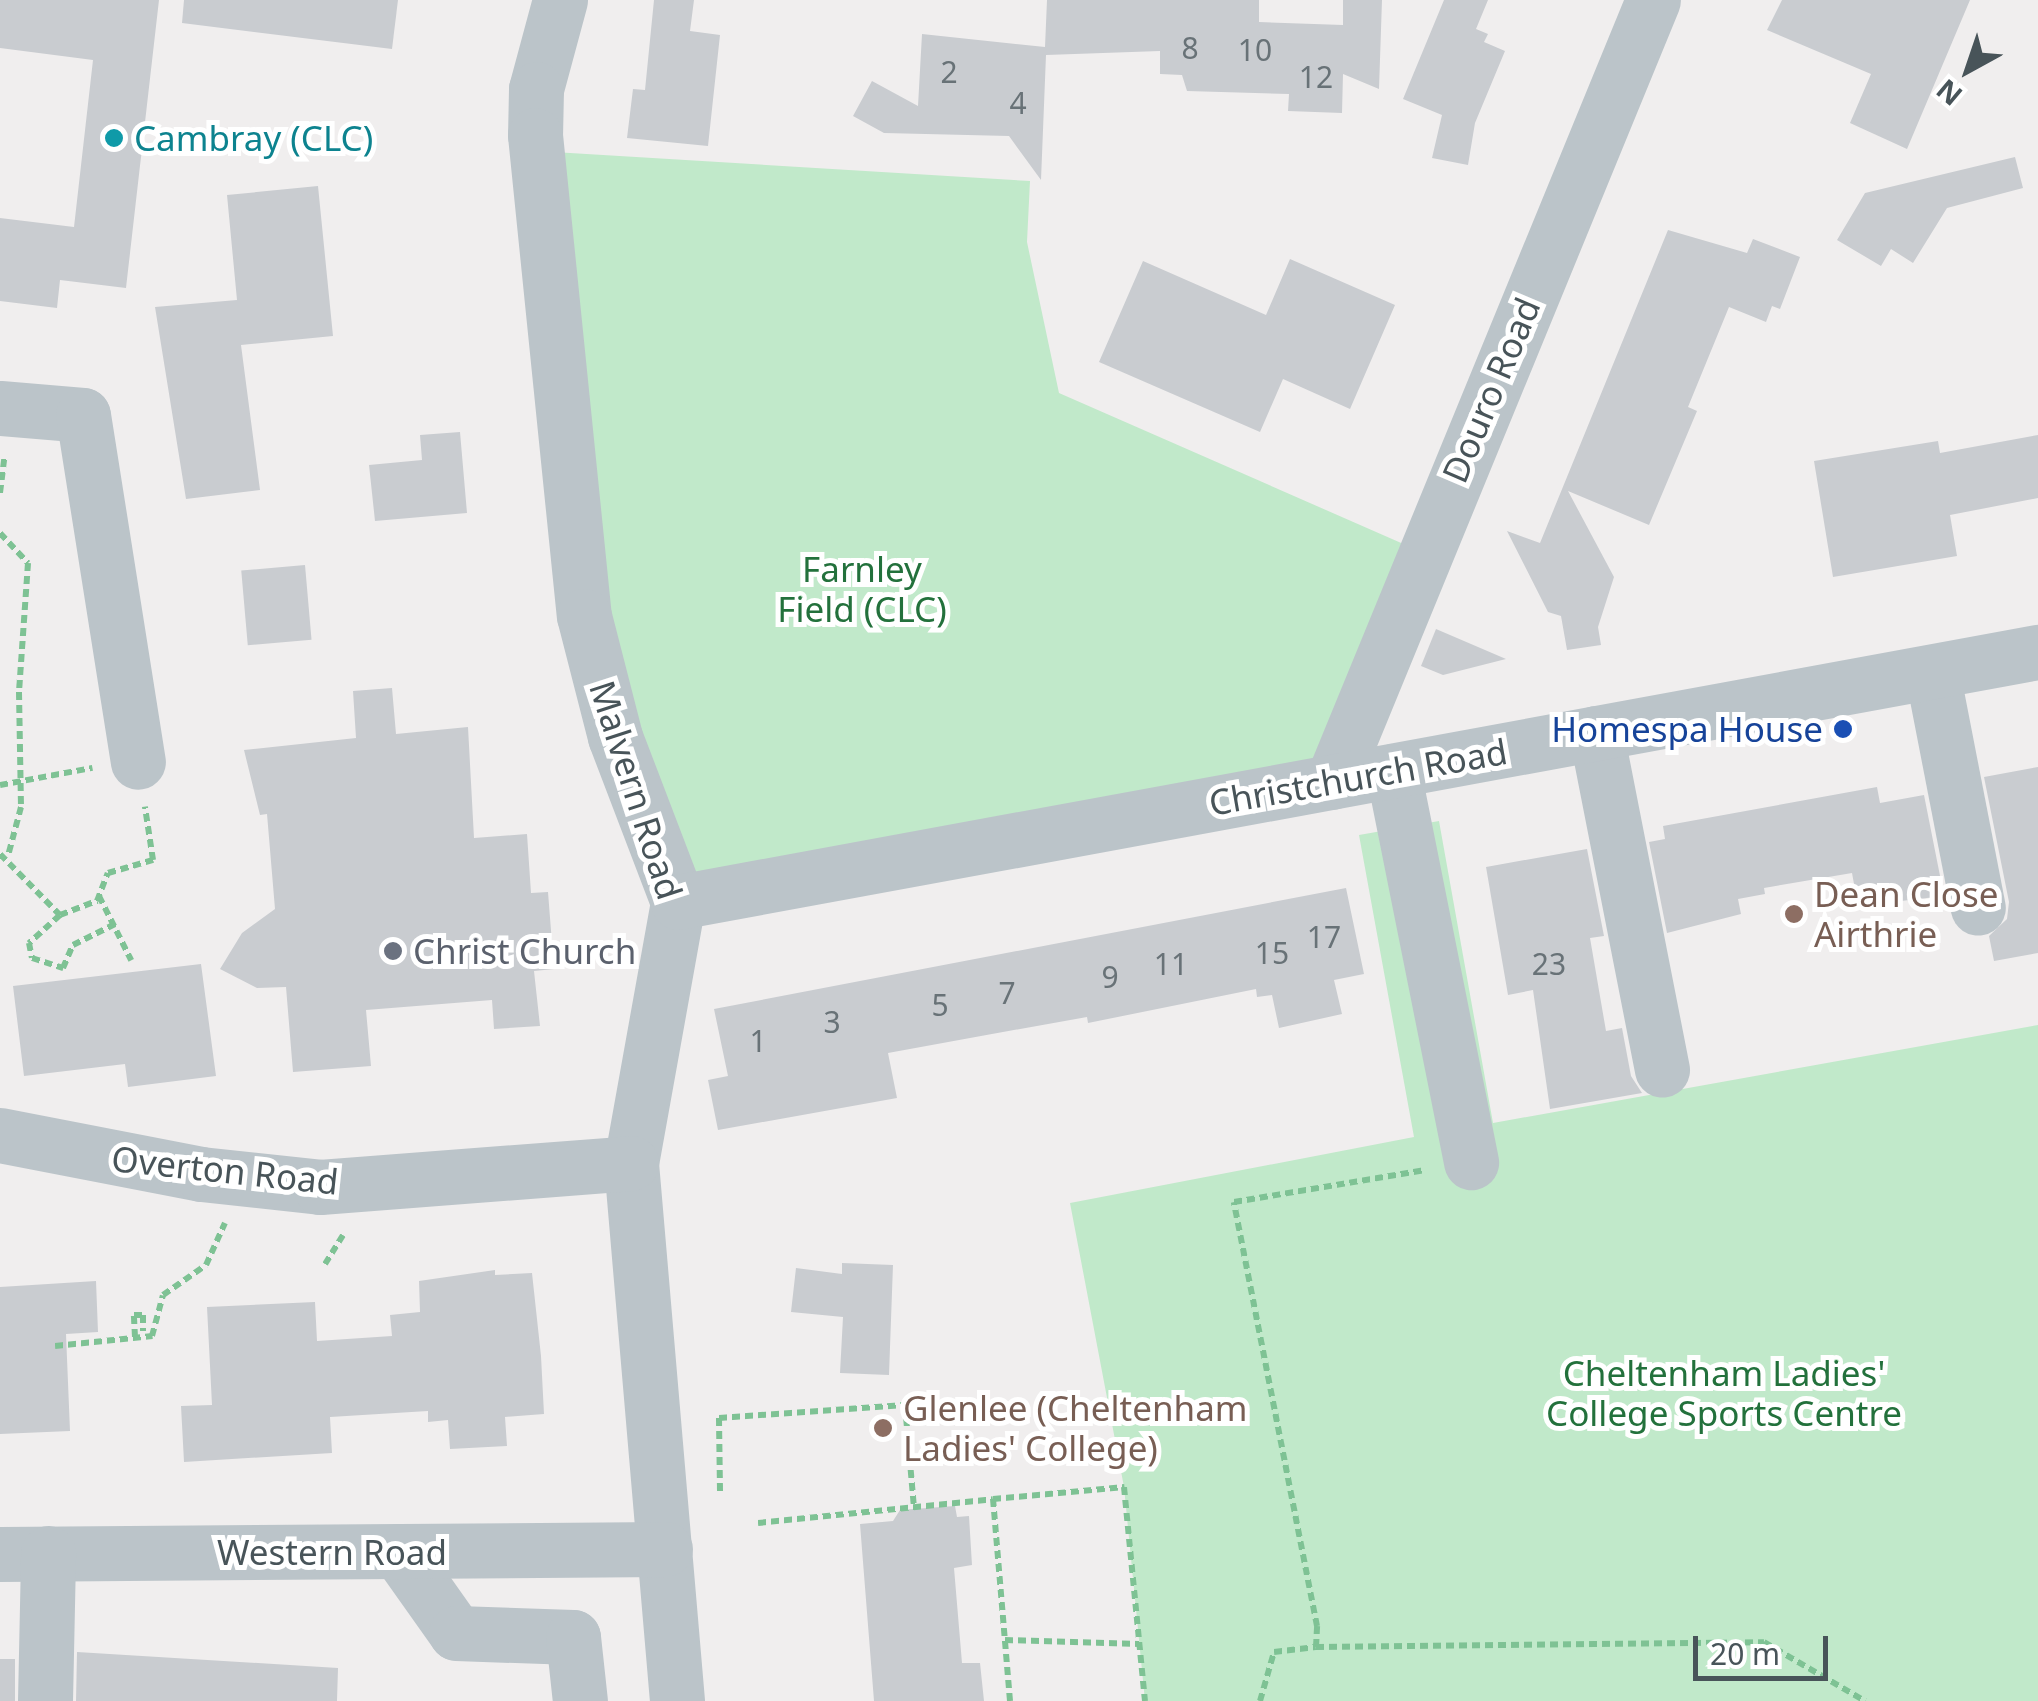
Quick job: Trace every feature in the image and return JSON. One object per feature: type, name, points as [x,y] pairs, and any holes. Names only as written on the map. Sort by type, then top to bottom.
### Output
[{"type":"street","name":"Malvern Road","points":[[560,0],[536,89],[535,135],[584,616],[615,737],[678,902],[630,1163],[678,1701]]},
{"type":"street","name":"Douro Road","points":[[1332,782],[1654,0]]},
{"type":"street","points":[[0,408],[83,415],[138,762]]},
{"type":"street","name":"Christchurch Road","points":[[678,902],[2038,652]]},
{"type":"street","points":[[1932,672],[1978,908]]},
{"type":"street","points":[[1596,734],[1662,1070]]},
{"type":"street","points":[[1394,770],[1470,1162]]},
{"type":"street","name":"Overton Road","points":[[0,1135],[234,1177],[320,1187],[630,1163]]},
{"type":"street","name":"Western Road","points":[[24,1554],[664,1549]]},
{"type":"street","points":[[545,1550],[552,1636]]},
{"type":"street","points":[[398,1551],[456,1633],[572,1638],[580,1701]]},
{"type":"street","points":[[24,1554],[45,1701]]},
{"type":"path","points":[[0,533],[28,564],[21,808],[4,855],[60,915]]},
{"type":"path","points":[[0,786],[20,778],[138,762],[153,860],[108,874],[100,896],[60,915],[28,943],[32,958],[63,968],[74,945],[115,924]]},
{"type":"path","points":[[100,896],[131,960]]},
{"type":"path","points":[[1316,1647],[1234,1202],[1470,1162]]},
{"type":"path","points":[[55,1346],[152,1336],[164,1295],[206,1265],[227,1218],[234,1177]]},
{"type":"path","points":[[135,1337],[134,1316],[143,1315],[144,1330]]},
{"type":"path","points":[[720,1491],[719,1418],[904,1406],[914,1507]]},
{"type":"path","points":[[758,1523],[1124,1487],[1145,1701]]},
{"type":"path","points":[[992,1499],[1010,1701]]},
{"type":"path","points":[[1004,1640],[1139,1644]]},
{"type":"path","points":[[1260,1701],[1274,1652],[1316,1647],[1764,1642],[1865,1701]]},
{"type":"green space","name":"Farnley Field (CLC)","points":[[537,151],[1030,181],[1027,242],[1059,393],[1424,553],[1332,782],[678,902],[615,737]]},
{"type":"green space","name":"Cheltenham Ladies' College Sports Centre","points":[[1439,821],[1493,1123],[2038,1025],[2038,1701],[1145,1701],[1124,1487],[1070,1203],[1414,1137],[1359,835]]},
{"type":"building","name":"Cambray (CLC)","points":[[0,0],[159,0],[126,288],[60,280],[57,308],[0,301],[0,218],[74,227],[93,60],[0,48]]},
{"type":"building","points":[[184,0],[398,0],[392,49],[182,23]]},
{"type":"building","points":[[654,0],[694,0],[690,31],[720,35],[708,146],[627,138],[633,89],[645,90]]},
{"type":"building","points":[[1047,0],[1259,0],[1259,22],[1343,25],[1343,0],[1382,0],[1379,89],[1343,74],[1342,113],[1288,111],[1289,94],[1187,91],[1182,75],[1160,74],[1160,51],[1046,55],[1041,180],[1009,136],[884,133],[853,116],[872,81],[918,106],[922,34],[1045,47]]},
{"type":"building","points":[[1444,0],[1488,0],[1476,29],[1488,34],[1484,42],[1505,51],[1475,123],[1468,165],[1432,158],[1442,115],[1403,99]]},
{"type":"building","points":[[1782,0],[1970,0],[1907,149],[1850,123],[1871,74],[1767,30]]},
{"type":"building","points":[[2015,157],[2023,188],[1947,208],[1913,263],[1891,249],[1881,266],[1837,240],[1865,193]]},
{"type":"building","points":[[318,186],[333,336],[241,345],[260,490],[186,499],[155,307],[237,300],[227,195]]},
{"type":"building","points":[[1668,230],[1747,253],[1753,239],[1800,257],[1780,309],[1772,306],[1766,322],[1729,307],[1688,407],[1697,411],[1649,525],[1568,491],[1614,577],[1598,627],[1601,645],[1567,650],[1561,616],[1548,612],[1507,531],[1540,543]]},
{"type":"building","points":[[1290,259],[1395,305],[1350,409],[1283,379],[1260,432],[1099,362],[1143,261],[1266,315]]},
{"type":"building","points":[[460,432],[467,513],[375,521],[369,465],[422,460],[420,435]]},
{"type":"building","points":[[2038,435],[2038,498],[1950,515],[1957,556],[1833,577],[1814,461],[1938,441],[1940,453]]},
{"type":"building","points":[[305,565],[312,640],[248,645],[241,571]]},
{"type":"building","points":[[1436,629],[1506,659],[1443,675],[1421,666]]},
{"type":"building","name":"Christ Church","points":[[392,688],[396,734],[468,727],[474,838],[527,834],[531,893],[548,892],[554,969],[534,971],[540,1026],[494,1029],[492,1000],[366,1010],[371,1066],[293,1072],[286,987],[257,988],[220,969],[242,933],[275,909],[267,814],[260,815],[244,750],[356,738],[353,691]]},
{"type":"building","points":[[2038,767],[2038,953],[1994,961],[1989,936],[2007,919],[2009,902],[1984,777]]},
{"type":"building","points":[[1877,787],[1880,803],[1924,795],[1944,896],[1858,906],[1852,873],[1764,888],[1765,894],[1738,899],[1741,914],[1667,933],[1649,842],[1665,839],[1663,826]]},
{"type":"building","points":[[1587,849],[1604,936],[1590,938],[1606,1031],[1622,1028],[1631,1076],[1642,1093],[1550,1109],[1533,990],[1508,995],[1486,867]]},
{"type":"building","points":[[1346,888],[1364,974],[1334,980],[1342,1014],[1279,1028],[1272,995],[1257,997],[1256,989],[1088,1023],[1087,1017],[888,1053],[897,1098],[718,1130],[708,1080],[728,1076],[714,1009]]},
{"type":"building","points":[[201,964],[216,1076],[128,1087],[125,1064],[24,1076],[13,986]]},
{"type":"building","points":[[842,1263],[893,1265],[889,1375],[840,1373],[843,1317],[791,1312],[796,1268],[842,1274]]},
{"type":"building","points":[[495,1270],[495,1275],[532,1273],[541,1356],[544,1414],[505,1417],[507,1446],[450,1449],[448,1420],[428,1422],[428,1411],[330,1417],[332,1453],[184,1462],[181,1406],[212,1405],[207,1307],[315,1302],[317,1341],[392,1336],[390,1315],[420,1312],[419,1281]]},
{"type":"building","points":[[96,1281],[98,1332],[66,1334],[70,1431],[0,1434],[0,1287]]},
{"type":"building","points":[[955,1506],[957,1517],[969,1516],[972,1565],[954,1568],[962,1663],[980,1663],[984,1701],[874,1701],[860,1524],[893,1521],[900,1510]]},
{"type":"building","points":[[77,1652],[338,1668],[337,1701],[76,1701]]},
{"type":"building","points":[[0,1659],[15,1659],[15,1701],[0,1701]]},
{"type":"place","name":"Cambray (CLC)","points":[[114,138]]},
{"type":"place","name":"Homespa House","points":[[1843,729]]},
{"type":"place","name":"Dean Close Airthrie","points":[[1794,914]]},
{"type":"place","name":"Christ Church","points":[[393,951]]},
{"type":"place","name":"Glenlee (Cheltenham Ladies' College)","points":[[883,1428]]}]
